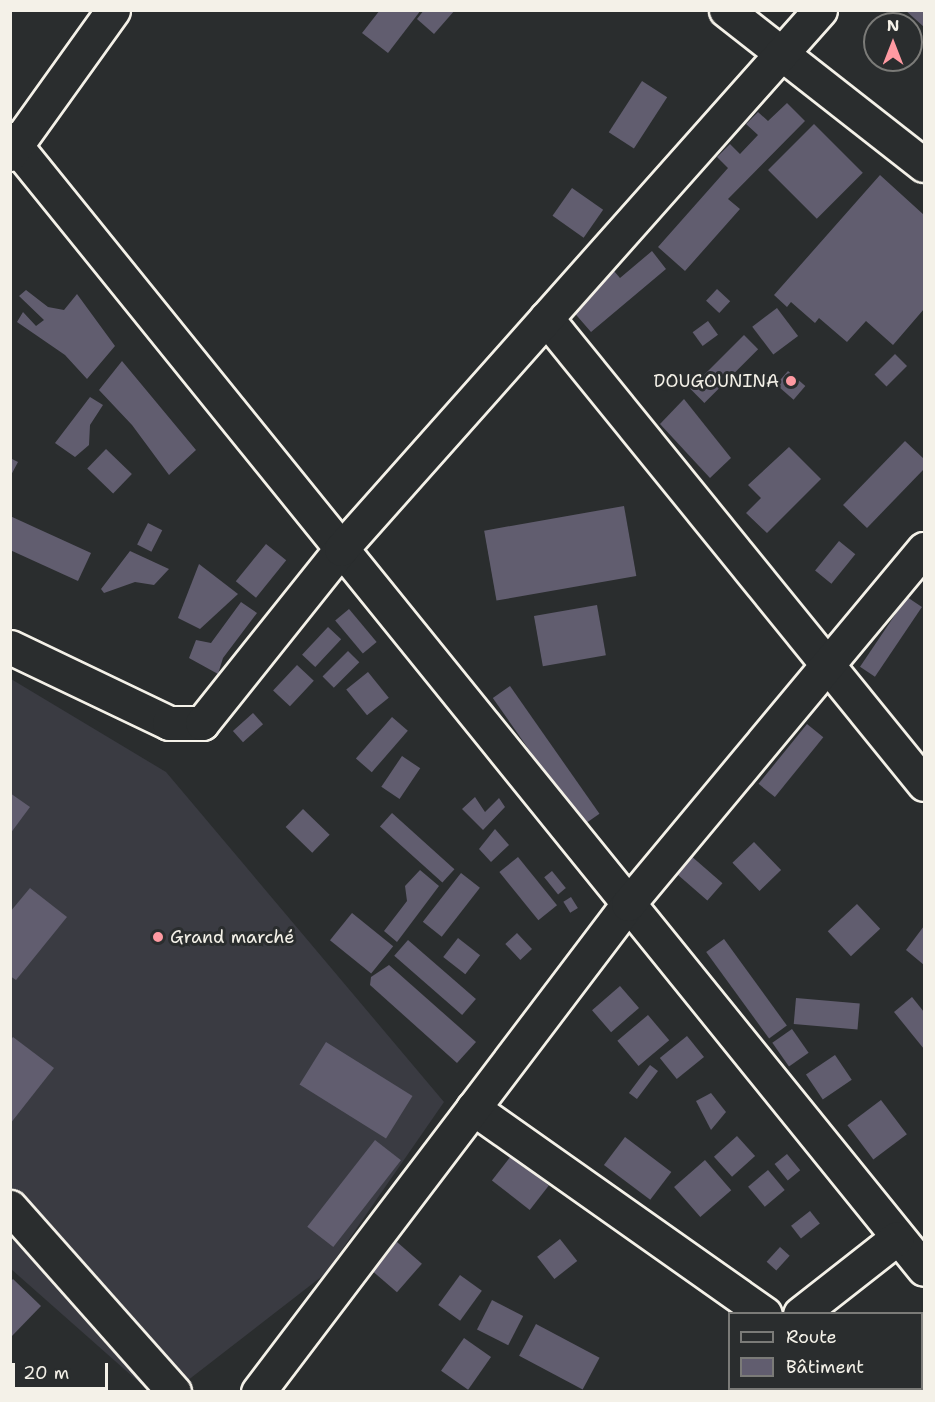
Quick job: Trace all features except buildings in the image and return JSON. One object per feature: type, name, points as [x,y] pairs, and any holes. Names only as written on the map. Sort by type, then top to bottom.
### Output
[{"type":"street","points":[[113,10],[12,146],[924,1269]]},
{"type":"street","points":[[726,10],[924,165]]},
{"type":"street","points":[[10,647],[169,723],[202,723],[341,549],[820,10]]},
{"type":"street","points":[[546,318],[829,663],[924,784]]},
{"type":"street","points":[[258,1392],[628,904],[924,549]]},
{"type":"street","points":[[473,1108],[762,1312]]},
{"type":"street","points":[[10,1207],[174,1392]]},
{"type":"street","points":[[803,1312],[897,1238]]},
{"type":"shaded area","name":"Grand marché","points":[[11,679],[166,772],[444,1102],[325,1274],[174,1391],[149,1391],[11,1269]]},
{"type":"place","name":"DOUGOUNINA","points":[[791,381]]},
{"type":"place","name":"Grand marché","points":[[158,937]]}]
